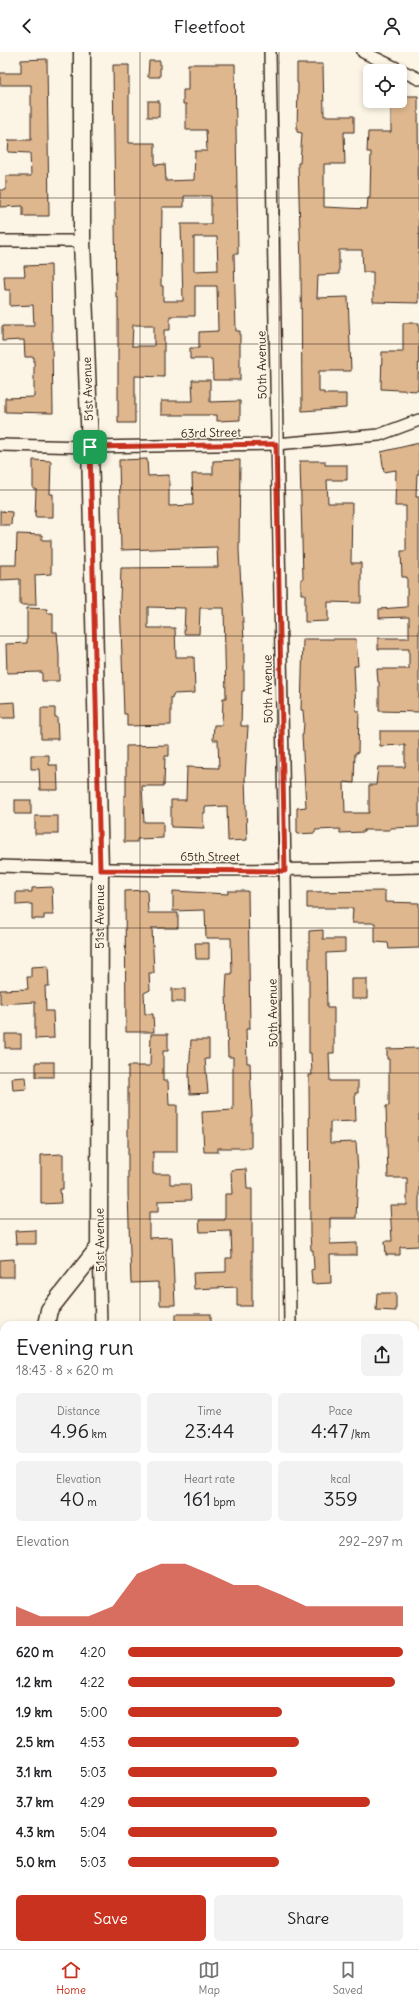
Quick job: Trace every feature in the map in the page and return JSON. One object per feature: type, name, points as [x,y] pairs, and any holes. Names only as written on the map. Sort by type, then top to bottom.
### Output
[{"type":"street","name":"51st Avenue","points":[[82,52],[82,241],[90,447],[100,870],[99,1247],[101,1321]]},
{"type":"street","name":"50th Avenue","points":[[270,52],[285,871],[290,1321]]},
{"type":"street","points":[[362,52],[419,78]]},
{"type":"street","points":[[0,241],[82,241]]},
{"type":"street","name":"63rd Street","points":[[0,445],[90,447],[276,444],[379,435],[419,420]]},
{"type":"street","name":"65th Street","points":[[0,866],[100,870],[285,871],[419,867]]},
{"type":"street","points":[[47,1321],[50,1310],[99,1247]]},
{"type":"building","points":[[47,59],[49,216],[23,216],[23,206],[0,207],[0,190],[6,190],[6,176],[31,176],[30,153],[8,152],[9,140],[31,140],[31,85],[0,85],[0,73],[21,73],[21,60]]},
{"type":"building","points":[[149,61],[160,61],[160,77],[148,77]]},
{"type":"building","points":[[188,64],[235,64],[238,254],[234,254],[236,331],[240,331],[240,380],[213,380],[212,359],[190,359],[190,348],[199,348],[199,332],[218,331],[217,286],[195,286],[195,316],[170,316],[170,330],[164,330],[164,377],[135,376],[135,423],[118,423],[118,297],[116,297],[113,65],[129,65],[129,143],[155,143],[155,165],[165,164],[166,181],[194,180],[195,151],[207,151],[206,130],[186,130],[186,104],[183,104],[183,90],[188,90]],"holes":[[[184,196],[211,196],[211,224],[181,224],[183,301],[163,301],[163,286],[161,286],[162,207],[184,207]],[[194,237],[217,237],[218,270],[194,271]],[[133,325],[154,325],[154,346],[132,346]]]},
{"type":"building","points":[[297,64],[323,64],[324,116],[354,116],[354,132],[344,132],[345,164],[324,164],[324,207],[367,209],[368,198],[370,198],[371,152],[367,152],[368,132],[391,132],[391,108],[407,108],[407,96],[418,96],[419,303],[373,302],[373,272],[363,272],[362,250],[339,250],[339,274],[318,275],[317,298],[348,297],[351,371],[319,371],[319,392],[324,392],[324,394],[346,394],[346,408],[302,411],[301,265],[298,163],[300,163],[302,133],[297,132]]},
{"type":"building","points":[[148,101],[159,101],[159,117],[148,117]]},
{"type":"building","points":[[51,265],[53,413],[5,412],[5,398],[34,397],[34,357],[25,357],[24,340],[2,341],[2,326],[34,326],[33,305],[10,306],[10,290],[5,290],[4,276],[25,276],[24,266]]},
{"type":"building","points":[[403,323],[419,323],[418,391],[381,389],[382,352],[403,352]]},
{"type":"building","points":[[192,380],[210,380],[210,402],[240,401],[240,420],[217,421],[217,415],[161,415],[161,401],[193,401]]},
{"type":"building","points":[[419,443],[419,474],[417,474],[416,496],[419,496],[419,712],[379,711],[379,682],[377,669],[409,669],[409,649],[378,649],[378,638],[409,638],[409,617],[379,618],[379,609],[407,607],[407,577],[402,577],[401,551],[406,551],[406,506],[395,506],[396,470],[384,472],[381,452]]},
{"type":"building","points":[[147,459],[148,476],[169,475],[169,506],[193,505],[192,474],[213,474],[213,461],[240,460],[239,550],[244,641],[244,691],[242,691],[241,726],[248,726],[245,777],[247,840],[228,841],[227,806],[205,807],[205,813],[203,813],[204,828],[171,827],[171,800],[186,800],[187,767],[219,768],[218,740],[213,740],[214,725],[222,725],[223,698],[226,698],[224,608],[200,608],[199,634],[184,634],[185,608],[148,607],[148,628],[175,628],[176,657],[194,657],[195,693],[173,694],[173,697],[171,697],[171,725],[127,726],[127,714],[124,714],[120,600],[121,568],[218,567],[217,547],[121,550],[119,460]]},
{"type":"building","points":[[33,460],[51,461],[50,494],[53,494],[53,517],[35,517],[36,489],[33,489]]},
{"type":"building","points":[[300,461],[325,461],[325,465],[347,465],[347,480],[327,480],[328,503],[352,503],[351,563],[361,563],[361,603],[328,602],[328,621],[305,622],[305,594],[301,594],[301,579],[303,579]]},
{"type":"building","points":[[0,511],[12,512],[11,525],[0,525]]},
{"type":"building","points":[[17,534],[42,535],[42,540],[51,540],[51,574],[35,575],[36,605],[20,605],[20,579],[0,580],[0,565],[16,565]]},
{"type":"building","points":[[27,608],[47,609],[47,613],[53,613],[53,632],[57,632],[59,681],[42,681],[42,672],[7,673],[6,644],[27,643]]},
{"type":"building","points":[[303,639],[356,639],[358,666],[354,666],[356,711],[359,711],[358,753],[355,753],[354,783],[344,782],[345,813],[369,813],[369,785],[376,785],[378,767],[405,767],[405,745],[380,746],[380,731],[419,731],[419,827],[340,833],[340,829],[315,830],[315,833],[297,834],[297,808],[306,807],[302,735],[304,723],[303,710],[301,710]]},
{"type":"building","points":[[15,702],[16,718],[0,718],[0,703]]},
{"type":"building","points":[[41,708],[55,708],[58,739],[41,739]]},
{"type":"building","points":[[169,745],[169,756],[165,756],[164,786],[142,786],[144,822],[163,822],[163,838],[137,839],[137,842],[124,842],[126,746]]},
{"type":"building","points":[[31,755],[49,755],[49,765],[57,765],[58,790],[40,790],[39,769],[31,769]]},
{"type":"building","points":[[15,800],[31,800],[31,814],[15,814]]},
{"type":"building","points":[[35,816],[58,816],[58,834],[35,834]]},
{"type":"building","points":[[52,887],[53,915],[44,915],[44,919],[32,919],[32,904],[16,905],[16,892],[32,892],[32,888]]},
{"type":"building","points":[[147,890],[148,913],[178,913],[178,928],[152,928],[154,973],[149,973],[150,990],[144,993],[145,1014],[153,1014],[154,1032],[126,1032],[125,891]]},
{"type":"building","points":[[173,891],[228,894],[228,891],[248,891],[250,1029],[246,1029],[247,1063],[250,1063],[252,1117],[251,1148],[218,1148],[218,1152],[204,1152],[202,1112],[233,1110],[233,1057],[228,1057],[226,992],[227,974],[232,974],[231,938],[206,938],[205,910],[173,911]]},
{"type":"building","points":[[385,891],[385,902],[419,903],[419,948],[389,949],[388,943],[375,942],[375,923],[352,923],[353,908],[307,908],[307,892]]},
{"type":"building","points":[[323,930],[323,939],[345,939],[345,952],[326,953],[327,1008],[334,1008],[334,1053],[329,1053],[330,1081],[358,1081],[358,1093],[355,1093],[356,1121],[330,1122],[330,1143],[356,1142],[358,1172],[356,1218],[330,1218],[330,1244],[357,1243],[357,1255],[330,1255],[331,1283],[312,1284],[311,1270],[314,1269],[310,1234],[309,1075],[312,1075],[311,1053],[309,1053],[309,931]]},
{"type":"building","points":[[195,943],[209,943],[209,959],[196,959]]},
{"type":"building","points":[[48,966],[49,986],[45,986],[46,1011],[53,1011],[54,1038],[35,1039],[35,1002],[0,1004],[0,990],[28,989],[27,977],[31,977],[31,967]]},
{"type":"building","points":[[351,979],[367,979],[367,999],[351,999]]},
{"type":"building","points":[[172,989],[185,989],[185,1002],[172,1002]]},
{"type":"building","points":[[5,1034],[21,1034],[21,1048],[5,1048]]},
{"type":"building","points":[[151,1034],[168,1034],[168,1051],[163,1051],[163,1081],[168,1081],[169,1105],[177,1105],[177,1152],[153,1152],[153,1174],[170,1174],[170,1184],[190,1184],[191,1200],[158,1201],[158,1212],[149,1212],[149,1238],[172,1237],[175,1305],[160,1305],[160,1288],[158,1288],[158,1282],[131,1283],[128,1193],[128,1066],[150,1066]]},
{"type":"building","points":[[191,1040],[209,1040],[209,1059],[205,1059],[208,1093],[190,1094],[189,1076]]},
{"type":"building","points":[[419,1048],[419,1246],[400,1247],[400,1255],[386,1255],[385,1241],[392,1241],[390,1205],[407,1205],[407,1178],[388,1178],[386,1106],[389,1106],[389,1059],[387,1059],[387,1049]]},
{"type":"building","points":[[36,1062],[54,1062],[54,1077],[36,1077]]},
{"type":"building","points":[[26,1077],[27,1089],[13,1090],[12,1078]]},
{"type":"building","points":[[63,1154],[63,1189],[60,1189],[61,1203],[41,1204],[41,1155]]},
{"type":"building","points":[[246,1169],[247,1189],[252,1189],[252,1306],[237,1306],[237,1287],[194,1289],[193,1273],[226,1272],[226,1258],[232,1258],[231,1231],[200,1232],[199,1220],[225,1220],[225,1194],[232,1194],[231,1170]]},
{"type":"building","points":[[36,1230],[36,1244],[16,1244],[15,1231]]},
{"type":"building","points":[[14,1259],[14,1277],[0,1277],[0,1260]]},
{"type":"building","points":[[377,1293],[396,1293],[396,1311],[376,1310]]},
{"type":"building","points":[[176,1314],[211,1314],[211,1321],[176,1321]]},
{"type":"route","points":[[276,444],[285,871],[100,870],[90,447],[276,444]]}]
